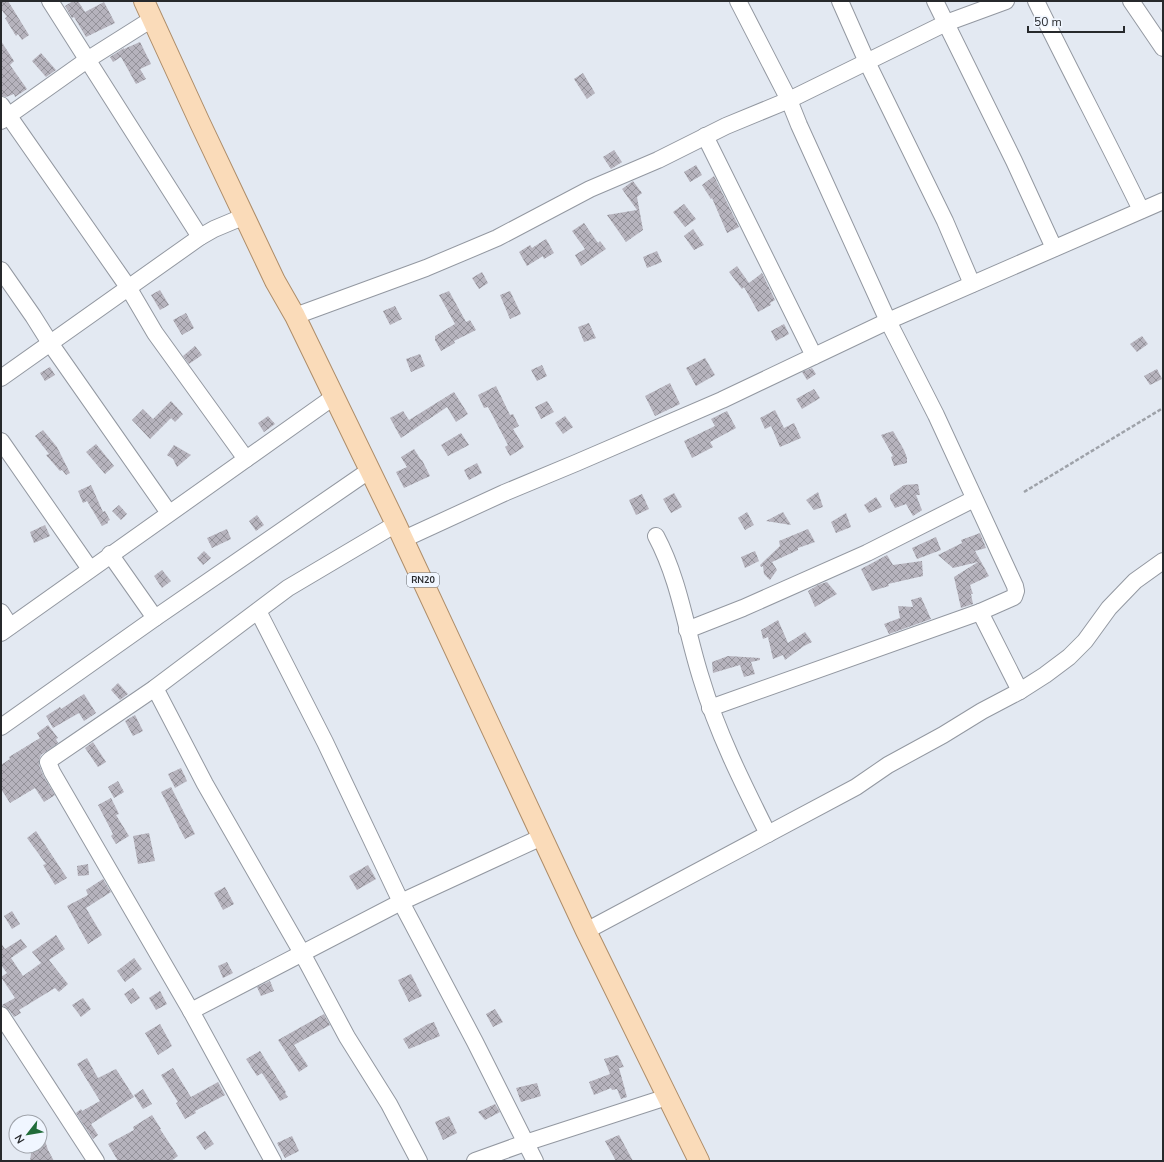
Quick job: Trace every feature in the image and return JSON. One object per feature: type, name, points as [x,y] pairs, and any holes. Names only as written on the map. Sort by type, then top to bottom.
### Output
[{"type":"main road","name":"RN20","points":[[144,1],[275,281],[295,316],[335,396],[400,531],[586,931],[699,1161]]},
{"type":"street","points":[[50,1],[200,237]]},
{"type":"street","points":[[710,708],[784,680],[980,612],[1014,597],[1016,592],[996,544],[974,500],[936,415],[888,321],[789,100],[738,1]]},
{"type":"street","points":[[840,1],[867,62],[945,221],[972,284]]},
{"type":"street","points":[[935,1],[1014,161],[1054,248]]},
{"type":"street","points":[[295,316],[426,268],[497,238],[590,189],[658,160],[726,126],[789,100],[946,23],[1006,1]]},
{"type":"street","points":[[1036,1],[1063,58],[1112,150],[1141,210]]},
{"type":"street","points":[[1131,1],[1163,48]]},
{"type":"street","points":[[152,19],[4,114],[128,287],[155,333],[246,459]]},
{"type":"street","points":[[705,136],[814,356]]},
{"type":"street","points":[[273,1161],[190,1011],[48,764],[51,759],[155,688],[288,588],[305,577],[400,531],[504,493],[722,400],[888,321],[1163,201]]},
{"type":"street","points":[[1,378],[200,237],[214,229],[245,216]]},
{"type":"street","points":[[1,270],[50,343],[170,512]]},
{"type":"street","points":[[1,612],[6,629],[335,396]]},
{"type":"street","points":[[1,441],[90,569]]},
{"type":"street","points":[[1,727],[155,618],[370,470]]},
{"type":"street","points":[[688,630],[744,608],[867,553],[974,500]]},
{"type":"street","points":[[656,536],[665,552],[672,571],[710,708],[748,795],[768,834]]},
{"type":"street","points":[[110,554],[155,618]]},
{"type":"street","points":[[586,931],[856,787],[888,765],[1045,676],[1069,657],[1085,641],[1109,608],[1135,581],[1163,561]]},
{"type":"street","points":[[258,611],[325,742],[401,902],[475,1042],[535,1161]]},
{"type":"street","points":[[980,612],[1020,691]]},
{"type":"street","points":[[155,688],[205,784],[302,953],[347,1037],[389,1104],[419,1161]]},
{"type":"street","points":[[190,1011],[401,902],[542,836]]},
{"type":"street","points":[[1,1014],[96,1161]]},
{"type":"street","points":[[475,1161],[525,1143],[667,1097]]},
{"type":"path","points":[[1024,492],[1163,408]]},
{"type":"building","points":[[1,1],[8,1],[29,35],[22,40],[18,34],[16,36],[5,18],[7,17],[1,9]]},
{"type":"building","points":[[73,1],[78,1],[85,12],[104,2],[115,23],[86,37],[74,17],[72,18],[65,6]]},
{"type":"building","points":[[1,41],[14,61],[10,65],[27,89],[15,97],[14,94],[6,97],[1,96]]},
{"type":"building","points":[[140,42],[151,64],[140,69],[146,79],[136,84],[121,57],[113,62],[110,57],[124,48]]},
{"type":"building","points":[[41,53],[56,70],[46,77],[32,61]]},
{"type":"building","points":[[583,73],[595,93],[587,99],[574,79]]},
{"type":"building","points":[[614,150],[622,162],[611,169],[603,157]]},
{"type":"building","points":[[696,165],[702,175],[690,182],[684,172]]},
{"type":"building","points":[[714,176],[739,227],[727,233],[712,198],[711,199],[702,185]]},
{"type":"building","points":[[633,181],[642,193],[637,197],[643,230],[626,242],[607,215],[637,210],[622,189]]},
{"type":"building","points":[[684,204],[696,219],[685,227],[673,212]]},
{"type":"building","points":[[584,223],[598,243],[600,241],[606,249],[581,266],[575,255],[585,249],[572,231]]},
{"type":"building","points":[[693,229],[704,245],[694,250],[684,236]]},
{"type":"building","points":[[546,239],[554,253],[544,259],[543,256],[527,266],[519,252],[530,245],[532,248]]},
{"type":"building","points":[[657,251],[662,262],[647,268],[643,257]]},
{"type":"building","points":[[737,266],[749,283],[762,273],[775,300],[770,303],[771,305],[758,312],[744,287],[742,289],[729,272]]},
{"type":"building","points":[[482,272],[488,283],[479,289],[472,278]]},
{"type":"building","points":[[160,290],[169,305],[160,310],[151,295]]},
{"type":"building","points":[[449,291],[466,322],[470,320],[476,330],[454,341],[455,343],[441,351],[435,340],[435,336],[455,324],[439,295]]},
{"type":"building","points":[[510,291],[521,314],[510,319],[500,295]]},
{"type":"building","points":[[395,306],[402,319],[390,325],[383,311]]},
{"type":"building","points":[[186,313],[194,328],[182,335],[173,320]]},
{"type":"building","points":[[589,323],[596,338],[584,342],[578,327]]},
{"type":"building","points":[[784,324],[789,334],[776,341],[771,331]]},
{"type":"building","points":[[1142,336],[1148,344],[1137,352],[1130,344]]},
{"type":"building","points":[[195,346],[202,355],[189,364],[183,356]]},
{"type":"building","points":[[420,354],[425,366],[411,372],[406,359]]},
{"type":"building","points":[[705,358],[715,375],[696,386],[686,368]]},
{"type":"building","points":[[542,365],[547,376],[537,381],[531,370]]},
{"type":"building","points":[[50,367],[55,375],[45,381],[40,373]]},
{"type":"building","points":[[812,368],[816,374],[807,380],[802,372]]},
{"type":"building","points":[[1157,369],[1162,379],[1150,385],[1144,376]]},
{"type":"building","points":[[670,383],[680,404],[655,416],[645,396]]},
{"type":"building","points":[[496,386],[510,415],[513,414],[519,426],[513,429],[524,447],[510,456],[505,447],[508,445],[488,407],[484,408],[478,395]]},
{"type":"building","points":[[814,389],[820,398],[802,409],[796,399]]},
{"type":"building","points":[[454,392],[468,414],[456,422],[447,407],[401,438],[390,418],[403,411],[409,420]]},
{"type":"building","points":[[171,401],[183,414],[175,422],[171,418],[150,439],[132,420],[143,409],[153,419]]},
{"type":"building","points":[[547,401],[554,412],[541,419],[535,407]]},
{"type":"building","points":[[775,410],[784,428],[794,423],[801,438],[780,447],[771,426],[765,429],[760,418]]},
{"type":"building","points":[[727,411],[736,428],[710,442],[713,447],[692,458],[684,441],[715,426],[711,419]]},
{"type":"building","points":[[268,416],[275,424],[264,432],[258,423]]},
{"type":"building","points":[[565,416],[573,427],[563,434],[555,423]]},
{"type":"building","points":[[43,430],[57,447],[70,473],[66,475],[62,470],[60,471],[46,455],[49,454],[35,436]]},
{"type":"building","points":[[893,431],[907,458],[907,463],[894,466],[891,457],[893,456],[881,435]]},
{"type":"building","points":[[461,433],[469,445],[448,456],[441,445]]},
{"type":"building","points":[[96,444],[114,466],[105,474],[86,452]]},
{"type":"building","points":[[174,445],[191,455],[177,467],[173,459],[167,455]]},
{"type":"building","points":[[414,449],[422,460],[430,476],[404,488],[396,472],[407,467],[401,457]]},
{"type":"building","points":[[477,463],[482,473],[469,480],[464,470]]},
{"type":"building","points":[[918,484],[920,495],[916,495],[922,510],[913,516],[906,504],[895,508],[890,499],[890,495],[904,485]]},
{"type":"building","points":[[91,485],[103,512],[105,511],[110,520],[102,526],[87,501],[83,503],[78,491]]},
{"type":"building","points":[[818,492],[823,507],[814,510],[806,500]]},
{"type":"building","points":[[674,493],[682,507],[671,513],[663,499]]},
{"type":"building","points":[[642,494],[649,509],[636,515],[629,500]]},
{"type":"building","points":[[876,497],[882,507],[869,513],[864,505]]},
{"type":"building","points":[[119,505],[127,514],[121,520],[112,511]]},
{"type":"building","points":[[747,512],[754,525],[745,530],[738,518]]},
{"type":"building","points":[[783,512],[791,525],[766,521]]},
{"type":"building","points":[[846,513],[851,527],[836,533],[831,522]]},
{"type":"building","points":[[257,515],[264,525],[256,531],[249,521]]},
{"type":"building","points":[[45,525],[50,536],[34,543],[30,532]]},
{"type":"building","points":[[227,529],[231,539],[212,548],[207,538]]},
{"type":"building","points":[[808,529],[815,542],[798,548],[798,550],[772,562],[777,570],[770,580],[764,574],[763,566],[761,567],[760,565],[780,546],[779,541]]},
{"type":"building","points":[[980,533],[986,548],[975,551],[989,576],[970,585],[973,594],[971,594],[973,604],[961,608],[954,577],[978,562],[953,568],[938,555],[962,543],[961,540]]},
{"type":"building","points":[[936,537],[941,550],[917,559],[912,548]]},
{"type":"building","points":[[204,551],[211,558],[203,565],[197,558]]},
{"type":"building","points":[[755,551],[759,561],[745,568],[741,557]]},
{"type":"building","points":[[887,555],[893,565],[922,561],[923,576],[888,584],[889,586],[872,591],[861,569]]},
{"type":"building","points":[[162,570],[171,581],[162,588],[154,576]]},
{"type":"building","points":[[827,582],[837,594],[815,607],[808,591]]},
{"type":"building","points":[[921,597],[931,619],[889,634],[884,624],[900,618],[898,606],[913,607],[911,600]]},
{"type":"building","points":[[778,620],[788,643],[805,632],[812,642],[785,660],[783,655],[773,659],[768,637],[763,639],[761,630]]},
{"type":"building","points":[[728,656],[760,658],[760,660],[751,662],[755,674],[744,677],[740,665],[713,673],[712,662]]},
{"type":"building","points":[[118,683],[128,694],[120,700],[111,690]]},
{"type":"building","points":[[84,694],[96,713],[84,721],[79,713],[53,728],[46,716],[60,707],[61,709]]},
{"type":"building","points":[[135,715],[143,731],[133,736],[125,721]]},
{"type":"building","points":[[48,725],[58,738],[56,739],[58,743],[41,755],[39,765],[44,777],[55,795],[44,802],[35,788],[10,803],[1,789],[1,765],[10,759],[9,757],[40,738],[37,733]]},
{"type":"building","points":[[93,742],[106,762],[98,767],[85,748]]},
{"type":"building","points":[[181,768],[187,781],[175,788],[168,774]]},
{"type":"building","points":[[118,781],[124,792],[114,798],[108,787]]},
{"type":"building","points":[[171,787],[195,834],[185,839],[161,792]]},
{"type":"building","points":[[111,798],[119,814],[116,815],[129,836],[116,844],[111,836],[113,834],[98,805]]},
{"type":"building","points":[[36,831],[67,878],[55,885],[43,865],[46,864],[27,838]]},
{"type":"building","points":[[149,833],[155,861],[138,864],[133,836]]},
{"type":"building","points":[[88,864],[89,875],[78,876],[77,866]]},
{"type":"building","points":[[368,865],[376,879],[357,890],[349,876]]},
{"type":"building","points":[[103,879],[111,892],[86,908],[102,935],[88,944],[67,906],[88,895],[86,890]]},
{"type":"building","points":[[225,887],[234,904],[223,910],[214,893]]},
{"type":"building","points":[[12,911],[20,924],[12,929],[4,916]]},
{"type":"building","points":[[56,935],[65,949],[49,960],[68,984],[59,992],[55,988],[19,1010],[21,1013],[14,1017],[9,1010],[2,1005],[15,998],[1,977],[7,973],[1,965],[1,943],[5,949],[21,939],[27,947],[11,958],[23,976],[41,963],[32,952]]},
{"type":"building","points":[[134,958],[142,969],[125,982],[117,971]]},
{"type":"building","points":[[227,962],[233,973],[223,978],[218,966]]},
{"type":"building","points":[[411,974],[422,996],[409,1002],[398,980]]},
{"type":"building","points":[[270,981],[274,991],[261,996],[257,987]]},
{"type":"building","points":[[133,988],[140,998],[131,1004],[124,994]]},
{"type":"building","points":[[160,991],[167,1004],[156,1010],[149,998]]},
{"type":"building","points":[[83,998],[91,1009],[81,1017],[72,1005]]},
{"type":"building","points":[[495,1009],[503,1022],[493,1027],[486,1014]]},
{"type":"building","points":[[324,1014],[330,1025],[294,1045],[308,1066],[299,1072],[278,1040]]},
{"type":"building","points":[[434,1022],[440,1036],[409,1049],[403,1039]]},
{"type":"building","points":[[160,1024],[172,1046],[158,1055],[145,1033]]},
{"type":"building","points":[[260,1051],[288,1097],[280,1101],[262,1073],[257,1076],[246,1059]]},
{"type":"building","points":[[618,1055],[624,1067],[619,1068],[627,1097],[621,1099],[617,1089],[612,1090],[611,1088],[594,1095],[589,1082],[610,1074],[604,1059]]},
{"type":"building","points":[[87,1058],[98,1078],[116,1069],[134,1097],[91,1124],[98,1135],[93,1139],[76,1113],[81,1109],[82,1111],[100,1101],[77,1064]]},
{"type":"building","points":[[173,1068],[191,1097],[218,1082],[225,1095],[195,1111],[196,1113],[185,1119],[176,1103],[178,1102],[161,1075]]},
{"type":"building","points":[[537,1083],[541,1096],[521,1102],[516,1088]]},
{"type":"building","points":[[143,1089],[152,1104],[143,1109],[134,1095]]},
{"type":"building","points":[[495,1104],[500,1112],[485,1120],[478,1112]]},
{"type":"building","points":[[152,1115],[178,1156],[171,1161],[118,1161],[108,1144],[134,1130],[133,1127]]},
{"type":"building","points":[[449,1116],[457,1133],[443,1140],[435,1122]]},
{"type":"building","points":[[205,1131],[214,1144],[205,1150],[196,1137]]},
{"type":"building","points":[[619,1135],[633,1161],[616,1161],[605,1141]]},
{"type":"building","points":[[292,1136],[299,1151],[285,1158],[277,1143]]},
{"type":"building","points":[[48,1150],[54,1161],[30,1161],[31,1154],[48,1154]]}]
